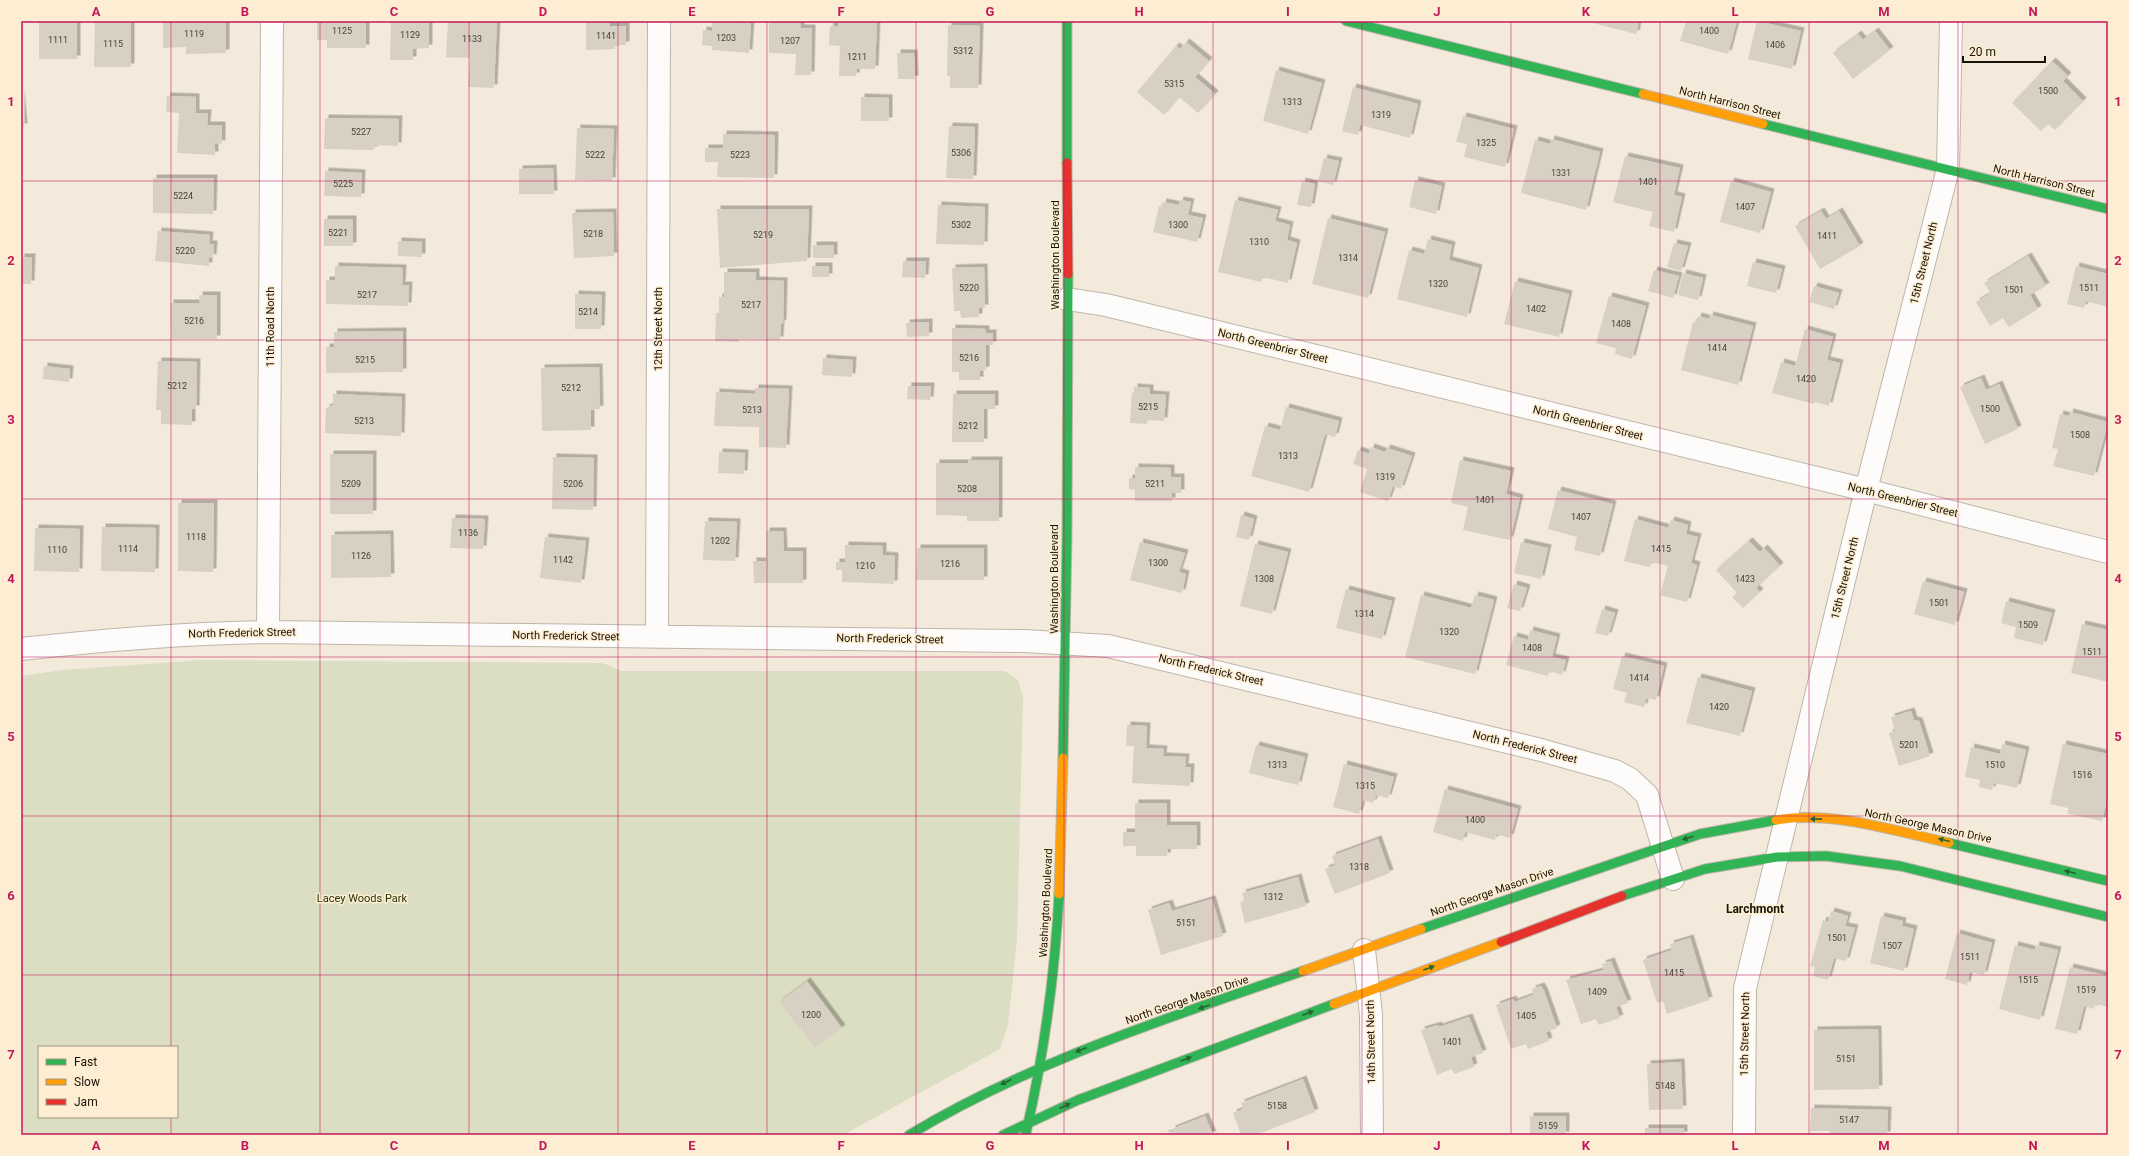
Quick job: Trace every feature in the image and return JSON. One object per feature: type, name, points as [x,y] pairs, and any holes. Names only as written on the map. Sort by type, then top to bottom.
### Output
[{"type":"main road","name":"Washington Boulevard","points":[[1026,1135],[1042,1065],[1048,1028],[1057,938],[1066,642],[1067,21]]},
{"type":"main road","name":"North Harrison Street","points":[[1346,21],[2108,209]]},
{"type":"main road","name":"North George Mason Drive","points":[[909,1135],[948,1111],[1042,1065],[1523,893],[1700,834],[1786,818],[1830,819],[1900,830],[2108,881]]},
{"type":"main road","points":[[1003,1135],[1086,1097],[1369,990],[1672,879],[1705,869],[1777,857],[1826,856],[1900,866],[2108,917]]},
{"type":"street","name":"11th Road North","points":[[268,632],[272,21]]},
{"type":"street","name":"12th Street North","points":[[657,637],[658,21]]},
{"type":"street","name":"15th Street North","points":[[1744,1135],[1745,988],[1866,490],[1948,169],[1951,21]]},
{"type":"street","name":"North Greenbrier Street","points":[[1067,299],[1106,306],[1866,490],[2108,552]]},
{"type":"street","name":"North Frederick Street","points":[[21,649],[125,638],[213,632],[1066,642],[1108,646],[1541,750],[1615,771],[1630,779],[1647,795],[1664,846],[1672,879]]},
{"type":"street","name":"14th Street North","points":[[1364,950],[1372,1029],[1372,1135]]},
{"type":"green space","name":"Lacey Woods Park","points":[[202,660],[603,663],[621,671],[1005,671],[1018,680],[1023,697],[1017,940],[1008,1025],[1000,1049],[843,1135],[21,1135],[21,676],[62,670]]},
{"type":"building","points":[[39,21],[77,21],[77,59],[39,59]]},
{"type":"building","points":[[95,21],[131,21],[131,67],[94,67]]},
{"type":"building","points":[[163,21],[226,21],[226,53],[186,54],[186,47],[163,48]]},
{"type":"building","points":[[317,21],[366,21],[366,48],[327,48],[327,40],[317,40]]},
{"type":"building","points":[[391,21],[429,21],[429,48],[413,49],[413,60],[390,60]]},
{"type":"building","points":[[448,21],[497,21],[494,88],[468,87],[470,58],[446,57]]},
{"type":"building","points":[[586,21],[610,21],[610,26],[626,26],[626,45],[614,45],[615,49],[586,50]]},
{"type":"building","points":[[712,21],[751,23],[749,53],[712,50],[712,46],[702,45],[703,30],[712,31]]},
{"type":"building","points":[[839,21],[877,22],[875,69],[857,69],[856,76],[839,76],[840,46],[829,45],[830,26],[838,26]]},
{"type":"building","points":[[1585,21],[1639,21],[1636,34]]},
{"type":"building","points":[[1686,21],[1737,21],[1728,54],[1680,41]]},
{"type":"building","points":[[1757,21],[1801,31],[1792,69],[1748,59]]},
{"type":"building","points":[[769,22],[800,23],[801,28],[812,28],[811,75],[795,75],[796,54],[769,53]]},
{"type":"building","points":[[948,25],[980,26],[978,88],[950,88],[950,76],[947,76]]},
{"type":"building","points":[[1875,31],[1890,50],[1853,79],[1833,53],[1858,34],[1863,40]]},
{"type":"building","points":[[1186,42],[1209,61],[1195,77],[1215,94],[1198,113],[1179,97],[1164,115],[1137,92],[1176,46],[1180,49]]},
{"type":"building","points":[[897,53],[914,53],[915,79],[898,79]]},
{"type":"building","points":[[2052,61],[2068,76],[2063,81],[2083,101],[2055,130],[2048,124],[2041,131],[2012,103]]},
{"type":"building","points":[[1276,70],[1322,83],[1308,134],[1263,121]]},
{"type":"building","points":[[1353,87],[1418,104],[1410,138],[1360,125],[1358,135],[1342,131]]},
{"type":"building","points":[[21,92],[24,127],[21,127]]},
{"type":"building","points":[[167,96],[196,97],[196,113],[208,113],[207,125],[222,125],[222,144],[215,143],[215,155],[177,153],[179,113],[166,112]]},
{"type":"building","points":[[861,97],[889,98],[889,121],[861,121]]},
{"type":"building","points":[[1463,116],[1514,129],[1505,167],[1464,157],[1467,144],[1456,142]]},
{"type":"building","points":[[325,118],[399,119],[398,146],[375,145],[374,150],[324,149]]},
{"type":"building","points":[[949,126],[975,127],[973,179],[946,178]]},
{"type":"building","points":[[577,128],[614,129],[612,181],[575,180]]},
{"type":"building","points":[[723,134],[775,135],[774,178],[717,177],[718,162],[705,162],[705,148],[723,148]]},
{"type":"building","points":[[1551,139],[1600,152],[1586,210],[1521,193],[1535,140],[1550,144]]},
{"type":"building","points":[[1625,156],[1680,168],[1674,195],[1682,197],[1674,232],[1649,226],[1653,212],[1613,202]]},
{"type":"building","points":[[1324,158],[1339,161],[1333,185],[1318,181]]},
{"type":"building","points":[[553,168],[554,194],[519,194],[519,169]]},
{"type":"building","points":[[325,171],[362,173],[361,197],[324,196]]},
{"type":"building","points":[[153,178],[214,178],[213,214],[153,213]]},
{"type":"building","points":[[1415,180],[1442,186],[1436,214],[1409,207]]},
{"type":"building","points":[[1302,181],[1315,184],[1311,207],[1297,205]]},
{"type":"building","points":[[1731,181],[1771,192],[1760,233],[1720,222]]},
{"type":"building","points":[[1180,200],[1191,202],[1188,215],[1203,218],[1197,242],[1153,232],[1159,206],[1162,207],[1163,202],[1179,205]]},
{"type":"building","points":[[1235,200],[1278,210],[1275,221],[1290,225],[1287,240],[1297,243],[1288,283],[1263,277],[1261,282],[1218,272]]},
{"type":"building","points":[[938,205],[985,207],[984,245],[936,244]]},
{"type":"building","points":[[717,209],[809,209],[807,261],[720,268]]},
{"type":"building","points":[[1821,211],[1826,219],[1839,211],[1860,246],[1820,269],[1795,226]]},
{"type":"building","points":[[613,212],[614,256],[574,258],[572,213]]},
{"type":"building","points":[[1328,218],[1385,232],[1368,298],[1312,284]]},
{"type":"building","points":[[324,219],[353,219],[353,246],[324,246]]},
{"type":"building","points":[[158,231],[210,235],[209,244],[214,244],[213,258],[209,257],[209,266],[155,261]]},
{"type":"building","points":[[1428,239],[1452,245],[1449,260],[1479,268],[1467,317],[1397,299],[1409,250],[1424,254]]},
{"type":"building","points":[[398,241],[422,242],[422,257],[398,256]]},
{"type":"building","points":[[1674,243],[1688,246],[1681,271],[1667,267]]},
{"type":"building","points":[[813,245],[834,245],[834,258],[813,258]]},
{"type":"building","points":[[2028,256],[2046,286],[2030,295],[2038,309],[2009,327],[2003,318],[1990,326],[1976,302],[1991,293],[1984,283]]},
{"type":"building","points":[[21,257],[32,257],[31,284],[21,284]]},
{"type":"building","points":[[903,261],[926,261],[925,278],[902,277]]},
{"type":"building","points":[[1753,262],[1782,269],[1776,293],[1747,286]]},
{"type":"building","points":[[335,266],[403,268],[402,285],[409,285],[408,306],[326,304],[326,280],[335,280]]},
{"type":"building","points":[[812,266],[829,266],[829,277],[812,277]]},
{"type":"building","points":[[2076,266],[2108,274],[2108,307],[2086,301],[2084,308],[2067,304]]},
{"type":"building","points":[[984,267],[985,308],[979,308],[979,317],[961,318],[960,311],[954,311],[952,268]]},
{"type":"building","points":[[1654,270],[1679,276],[1673,298],[1648,291]]},
{"type":"building","points":[[724,272],[756,272],[756,280],[784,281],[783,323],[781,324],[780,340],[739,339],[739,342],[715,341],[716,313],[719,313],[719,297],[724,297]]},
{"type":"building","points":[[1683,273],[1703,278],[1698,300],[1678,295]]},
{"type":"building","points":[[1515,281],[1569,294],[1559,337],[1504,324]]},
{"type":"building","points":[[1814,286],[1839,293],[1834,309],[1809,302]]},
{"type":"building","points":[[575,294],[602,295],[601,329],[575,329]]},
{"type":"building","points":[[199,295],[217,295],[217,339],[171,339],[170,303],[200,303]]},
{"type":"building","points":[[1609,296],[1646,306],[1632,359],[1615,354],[1616,348],[1596,343]]},
{"type":"building","points":[[1710,315],[1753,326],[1738,385],[1681,370],[1693,322],[1696,323],[1698,316],[1709,319]]},
{"type":"building","points":[[929,322],[929,336],[907,337],[906,323]]},
{"type":"building","points":[[952,328],[986,329],[986,333],[993,333],[993,345],[986,345],[986,370],[980,371],[980,380],[959,380],[959,372],[952,372]]},
{"type":"building","points":[[1805,329],[1833,337],[1827,360],[1840,363],[1829,406],[1815,402],[1814,404],[1772,393],[1781,362],[1795,366]]},
{"type":"building","points":[[403,331],[403,372],[326,373],[326,347],[334,347],[334,332]]},
{"type":"building","points":[[823,358],[853,360],[852,377],[822,375]]},
{"type":"building","points":[[158,361],[197,362],[196,409],[192,409],[192,425],[161,424],[161,410],[156,410]]},
{"type":"building","points":[[44,366],[70,369],[69,382],[43,379]]},
{"type":"building","points":[[599,367],[600,409],[591,410],[591,430],[542,431],[541,368]]},
{"type":"building","points":[[1981,378],[1986,390],[1999,384],[2018,429],[1985,444],[1960,387]]},
{"type":"building","points":[[908,386],[931,386],[930,400],[907,399]]},
{"type":"building","points":[[1134,387],[1150,388],[1150,394],[1166,395],[1164,421],[1148,420],[1147,424],[1130,423],[1132,392],[1134,393]]},
{"type":"building","points":[[755,388],[789,389],[786,448],[759,447],[759,427],[714,426],[716,392],[755,394]]},
{"type":"building","points":[[333,394],[402,397],[401,436],[325,433],[326,408],[333,405]]},
{"type":"building","points":[[953,394],[995,394],[995,409],[984,409],[984,442],[952,442]]},
{"type":"building","points":[[1286,407],[1339,421],[1335,437],[1325,434],[1309,492],[1251,476],[1265,426],[1280,430]]},
{"type":"building","points":[[2070,412],[2108,422],[2094,476],[2053,466],[2058,449],[2052,448],[2060,414],[2069,416]]},
{"type":"building","points":[[1371,447],[1385,452],[1387,448],[1412,456],[1401,489],[1393,486],[1388,501],[1360,492],[1367,469],[1353,464],[1358,450],[1369,454]]},
{"type":"building","points":[[719,452],[745,453],[744,474],[718,473]]},
{"type":"building","points":[[330,454],[373,454],[373,514],[330,514]]},
{"type":"building","points":[[553,457],[594,458],[593,510],[552,509]]},
{"type":"building","points":[[968,460],[999,460],[999,521],[967,521],[967,516],[936,515],[936,463],[968,463]]},
{"type":"building","points":[[1460,460],[1511,471],[1506,494],[1520,498],[1510,540],[1463,530],[1468,507],[1451,503]]},
{"type":"building","points":[[1135,467],[1171,468],[1171,477],[1181,477],[1181,493],[1172,493],[1172,501],[1135,501],[1135,490],[1129,489],[1129,478],[1135,478]]},
{"type":"building","points":[[1558,490],[1613,504],[1600,556],[1574,550],[1577,537],[1548,529]]},
{"type":"building","points":[[178,503],[214,503],[213,572],[178,571]]},
{"type":"building","points":[[1241,515],[1254,519],[1249,540],[1236,537]]},
{"type":"building","points":[[452,518],[485,519],[483,549],[450,548]]},
{"type":"building","points":[[1635,519],[1668,528],[1671,520],[1688,525],[1686,534],[1698,537],[1691,563],[1697,565],[1687,602],[1660,595],[1668,566],[1651,562],[1650,567],[1624,561]]},
{"type":"building","points":[[705,521],[737,522],[735,561],[703,560]]},
{"type":"building","points":[[102,527],[156,528],[155,572],[101,571]]},
{"type":"building","points":[[35,528],[80,529],[79,572],[34,571]]},
{"type":"building","points":[[766,531],[783,531],[784,551],[803,551],[803,583],[754,583],[753,561],[766,561]]},
{"type":"building","points":[[390,534],[391,577],[331,578],[331,535]]},
{"type":"building","points":[[545,537],[586,541],[581,583],[540,578]]},
{"type":"building","points":[[1749,541],[1760,552],[1764,548],[1780,566],[1756,588],[1760,592],[1743,608],[1732,597],[1737,593],[1716,570]]},
{"type":"building","points":[[1140,542],[1185,553],[1179,572],[1186,574],[1182,593],[1130,580]]},
{"type":"building","points":[[1521,542],[1548,548],[1541,579],[1514,573]]},
{"type":"building","points":[[1255,544],[1288,552],[1272,614],[1240,606]]},
{"type":"building","points":[[845,545],[883,546],[883,555],[895,556],[894,584],[842,582],[842,570],[836,570],[836,562],[845,562]]},
{"type":"building","points":[[917,548],[984,548],[984,580],[916,580]]},
{"type":"building","points":[[1923,581],[1964,592],[1955,625],[1914,614]]},
{"type":"building","points":[[1514,584],[1527,588],[1520,611],[1507,608]]},
{"type":"building","points":[[1346,589],[1392,601],[1382,639],[1336,628]]},
{"type":"building","points":[[1421,595],[1471,608],[1475,595],[1494,600],[1475,674],[1405,657]]},
{"type":"building","points":[[2006,601],[2052,613],[2043,645],[2014,638],[2016,627],[2001,623]]},
{"type":"building","points":[[1602,609],[1615,613],[1608,636],[1595,633]]},
{"type":"building","points":[[2082,624],[2108,630],[2108,682],[2071,673]]},
{"type":"building","points":[[1530,630],[1557,637],[1552,657],[1566,660],[1562,675],[1549,671],[1548,676],[1506,665],[1514,636],[1528,640]]},
{"type":"building","points":[[1622,656],[1664,666],[1656,700],[1646,698],[1644,707],[1624,702],[1627,693],[1613,689]]},
{"type":"building","points":[[1698,677],[1752,691],[1740,736],[1686,723]]},
{"type":"building","points":[[1911,711],[1914,720],[1919,721],[1930,756],[1899,766],[1889,733],[1895,731],[1891,717]]},
{"type":"building","points":[[1127,725],[1147,726],[1146,748],[1164,749],[1163,756],[1186,757],[1185,767],[1191,767],[1190,786],[1132,783],[1134,746],[1126,746]]},
{"type":"building","points":[[2002,744],[2026,750],[2017,788],[1994,783],[1992,790],[1979,787],[1980,780],[1965,777],[1971,747],[2000,754]]},
{"type":"building","points":[[2063,744],[2108,754],[2108,796],[2102,821],[2068,814],[2068,808],[2050,804]]},
{"type":"building","points":[[1256,745],[1305,757],[1298,785],[1249,773]]},
{"type":"building","points":[[1344,764],[1394,777],[1388,798],[1376,795],[1373,803],[1363,800],[1359,814],[1333,807]]},
{"type":"building","points":[[1445,789],[1518,809],[1510,838],[1496,834],[1495,840],[1465,832],[1463,841],[1433,832]]},
{"type":"building","points":[[1135,803],[1167,803],[1167,825],[1197,825],[1197,849],[1168,849],[1167,856],[1136,856],[1136,846],[1123,846],[1123,832],[1135,832]]},
{"type":"building","points":[[1378,839],[1390,873],[1335,894],[1325,869],[1335,865],[1332,856]]},
{"type":"building","points":[[1298,877],[1306,906],[1245,923],[1240,902],[1245,901],[1242,893]]},
{"type":"building","points":[[1212,899],[1223,936],[1161,955],[1148,910],[1169,903],[1172,911]]},
{"type":"building","points":[[1831,911],[1848,916],[1845,926],[1855,928],[1846,961],[1834,958],[1828,980],[1813,976],[1815,967],[1810,966],[1823,920],[1828,922]]},
{"type":"building","points":[[1881,916],[1903,921],[1902,926],[1914,929],[1904,971],[1870,963]]},
{"type":"building","points":[[1957,933],[1992,943],[1984,975],[1970,972],[1967,985],[1945,979]]},
{"type":"building","points":[[1690,938],[1709,1000],[1667,1014],[1663,1001],[1657,1003],[1643,960],[1672,950],[1670,944]]},
{"type":"building","points":[[2015,945],[2035,950],[2036,945],[2058,950],[2040,1020],[1999,1009]]},
{"type":"building","points":[[1611,961],[1628,1003],[1616,1007],[1620,1018],[1599,1025],[1596,1019],[1581,1024],[1566,980],[1604,970],[1602,964]]},
{"type":"building","points":[[2070,967],[2108,976],[2108,1007],[2095,1004],[2094,1009],[2084,1006],[2077,1034],[2055,1029]]},
{"type":"building","points":[[807,981],[842,1028],[815,1047],[779,1002]]},
{"type":"building","points":[[1541,986],[1557,1028],[1546,1032],[1549,1041],[1528,1049],[1526,1044],[1511,1049],[1496,1005],[1513,999],[1514,1002],[1533,995],[1532,989]]},
{"type":"building","points":[[1469,1017],[1483,1053],[1471,1057],[1474,1067],[1454,1074],[1452,1069],[1437,1075],[1421,1030],[1438,1025],[1439,1027]]},
{"type":"building","points":[[1878,1029],[1879,1089],[1814,1090],[1814,1030]]},
{"type":"building","points":[[1681,1062],[1683,1109],[1649,1110],[1647,1064]]},
{"type":"building","points":[[1303,1079],[1315,1112],[1256,1135],[1241,1135],[1233,1113],[1243,1109],[1241,1103]]},
{"type":"building","points":[[1811,1108],[1888,1110],[1887,1135],[1829,1135],[1830,1131],[1810,1131]]},
{"type":"building","points":[[1205,1116],[1213,1135],[1163,1135],[1172,1132],[1172,1129]]},
{"type":"building","points":[[1530,1116],[1566,1116],[1566,1135],[1530,1135]]},
{"type":"building","points":[[1645,1128],[1684,1128],[1684,1135],[1645,1135]]},
{"type":"traffic: fast","points":[[1067,21],[1067,163]]},
{"type":"traffic: fast","points":[[1346,21],[1643,94]]},
{"type":"traffic: fast","points":[[1763,124],[2108,209]]},
{"type":"traffic: fast","points":[[1063,758],[1067,534],[1068,274]]},
{"type":"traffic: fast","points":[[1421,929],[1700,834],[1776,820]]},
{"type":"traffic: fast","points":[[1949,843],[2108,881]]},
{"type":"traffic: fast","points":[[1622,896],[1705,869],[1777,857],[1826,856],[1900,866],[2108,917]]},
{"type":"traffic: fast","points":[[1026,1133],[1048,1014],[1055,954],[1059,894]]},
{"type":"traffic: fast","points":[[909,1135],[1003,1085],[1052,1063],[1151,1024],[1303,971]]},
{"type":"traffic: fast","points":[[1003,1135],[1078,1100],[1334,1004]]},
{"type":"traffic: slow","points":[[1643,94],[1763,124]]},
{"type":"traffic: slow","points":[[1059,894],[1063,758]]},
{"type":"traffic: slow","points":[[1776,820],[1818,818],[1863,823],[1949,843]]},
{"type":"traffic: slow","points":[[1303,971],[1421,929]]},
{"type":"traffic: slow","points":[[1334,1004],[1501,942]]},
{"type":"traffic: jam","points":[[1067,163],[1068,274]]},
{"type":"traffic: jam","points":[[1501,942],[1622,896]]},
{"type":"district","name":"Larchmont","points":[[1755,909]]}]
